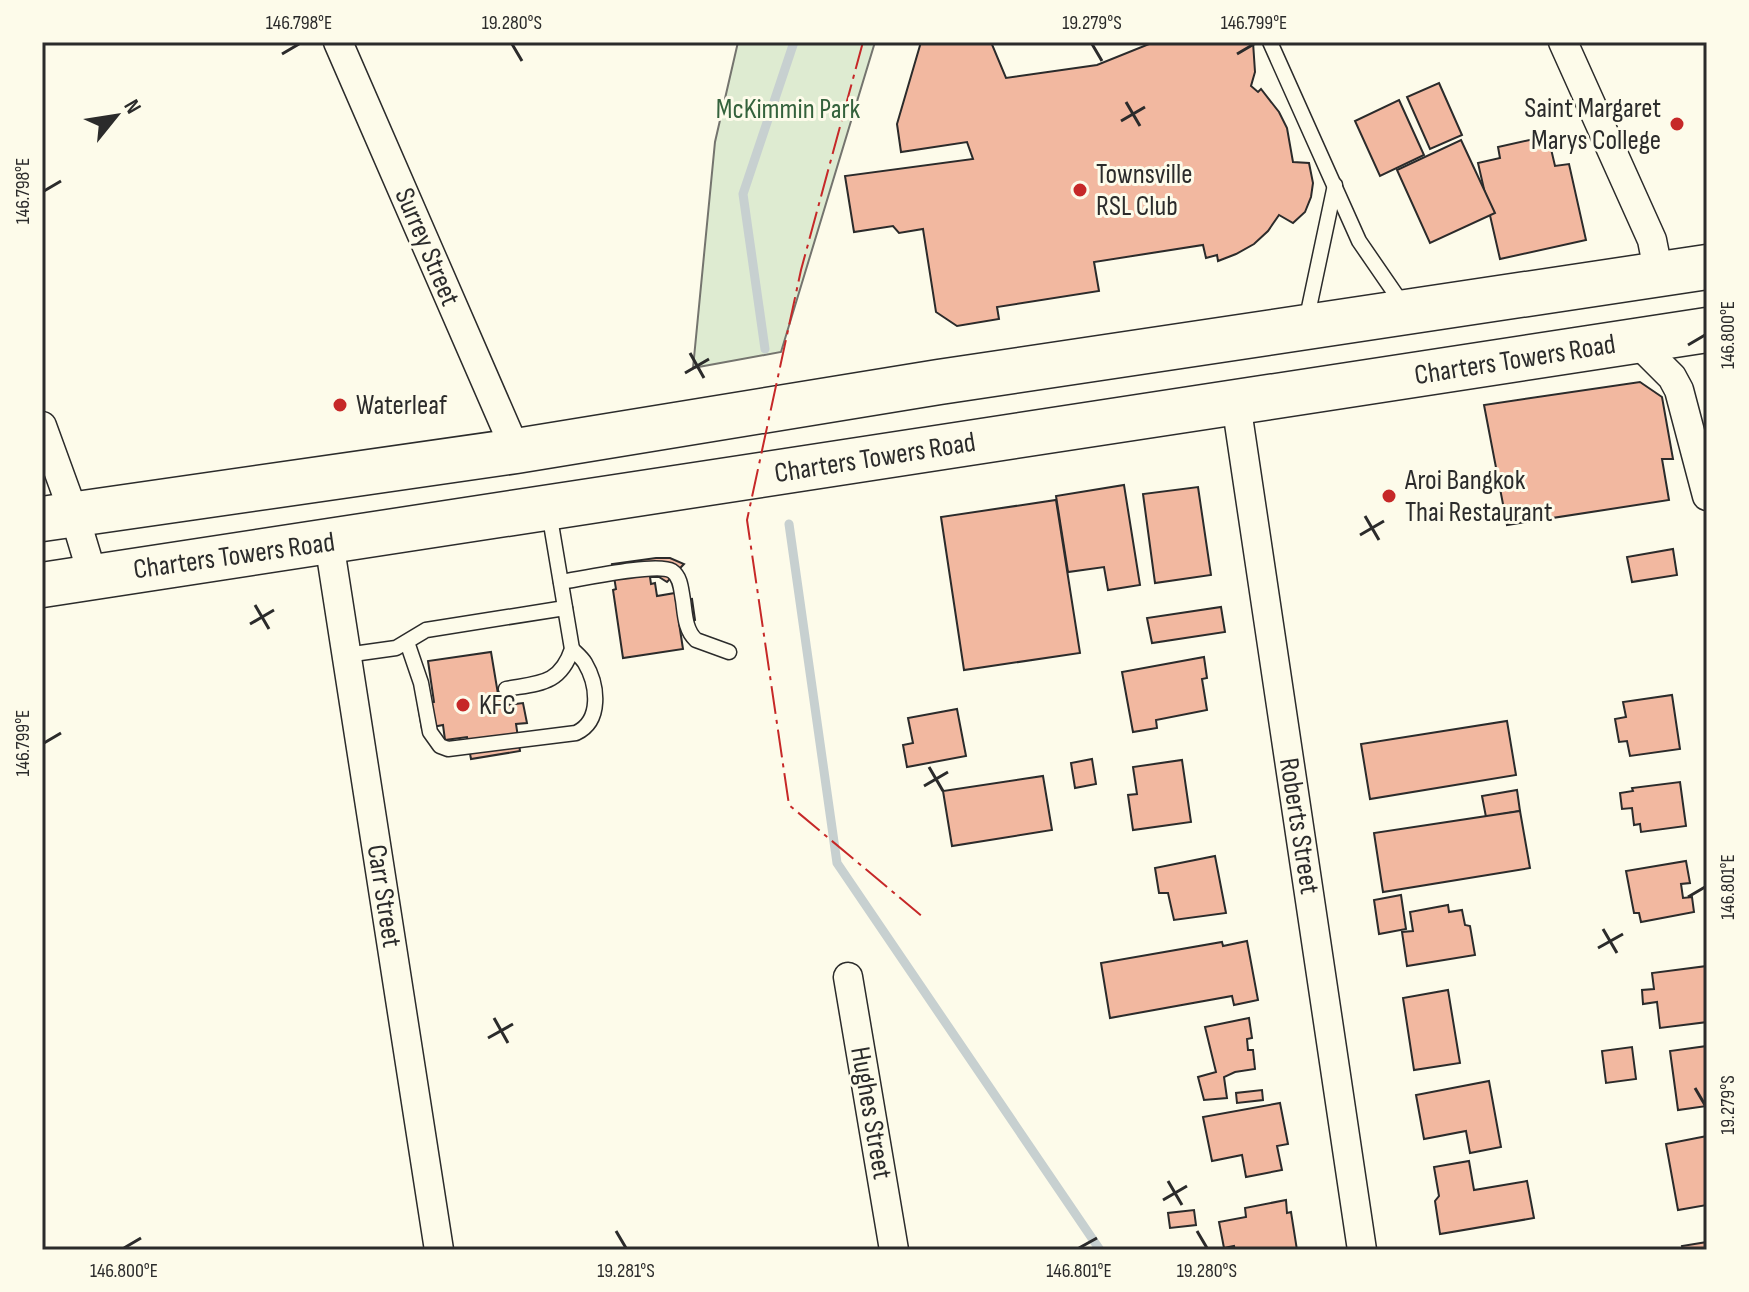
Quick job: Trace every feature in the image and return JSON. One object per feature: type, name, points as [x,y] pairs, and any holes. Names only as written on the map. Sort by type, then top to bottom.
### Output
[{"type":"main road","points":[[58,516],[516,451],[939,382],[1707,267]]},
{"type":"main road","name":"Charters Towers Road","points":[[42,585],[1707,330]]},
{"type":"street","name":"Surrey Street","points":[[338,42],[516,451]]},
{"type":"street","points":[[1563,42],[1652,240],[1659,275]]},
{"type":"street","points":[[1636,341],[1677,384],[1707,496]]},
{"type":"street","name":"Roberts Street","points":[[1236,403],[1362,1250]]},
{"type":"street","points":[[42,426],[58,516],[93,577]]},
{"type":"street","name":"Carr Street","points":[[329,542],[439,1250]]},
{"type":"street","name":"Hughes Street","points":[[848,977],[894,1250]]},
{"type":"lane","points":[[1270,42],[1359,241],[1408,312]]},
{"type":"lane","points":[[1305,328],[1335,185]]},
{"type":"lane","points":[[506,689],[547,682],[559,673],[572,649],[548,508]]},
{"type":"lane","points":[[561,582],[654,567],[669,570],[680,585],[692,636],[729,652]]},
{"type":"lane","points":[[346,655],[396,648],[426,630],[565,608]]},
{"type":"lane","points":[[407,642],[421,683],[430,732],[434,741],[448,749],[576,733],[585,729],[591,722],[596,701],[585,663],[572,649]]},
{"type":"green space","name":"McKimmin Park","points":[[738,42],[875,42],[781,352],[693,368],[715,142]]},
{"type":"building","name":"Townsville RSL Club","points":[[921,42],[991,42],[1006,78],[1097,65],[1154,42],[1253,42],[1255,72],[1251,86],[1258,92],[1261,89],[1279,112],[1287,128],[1293,162],[1309,163],[1313,183],[1305,212],[1293,223],[1279,215],[1254,244],[1218,261],[1217,255],[1206,258],[1203,245],[1094,262],[1099,291],[997,307],[999,319],[957,326],[936,312],[923,229],[899,233],[893,226],[854,232],[845,176],[973,159],[967,142],[901,152],[897,124]]},
{"type":"building","points":[[1439,83],[1462,135],[1430,149],[1407,97]]},
{"type":"building","points":[[1399,100],[1424,155],[1380,176],[1355,121]]},
{"type":"building","points":[[1548,136],[1555,166],[1569,164],[1586,240],[1500,259],[1478,163],[1500,158],[1498,147]]},
{"type":"building","points":[[1461,140],[1495,213],[1430,243],[1397,170]]},
{"type":"building","points":[[1640,382],[1662,397],[1673,459],[1662,459],[1669,500],[1507,525],[1484,405]]},
{"type":"building","points":[[1124,485],[1140,585],[1108,590],[1104,567],[1068,572],[1056,496]]},
{"type":"building","points":[[1198,487],[1211,575],[1155,583],[1143,494]]},
{"type":"building","points":[[1056,500],[1080,653],[964,670],[941,517]]},
{"type":"building","points":[[1673,549],[1677,575],[1632,582],[1627,557]]},
{"type":"building","points":[[670,558],[684,564],[667,582],[659,577],[650,577],[651,584],[655,583],[657,596],[675,593],[676,602],[692,599],[695,620],[679,623],[683,649],[623,658],[612,564]]},
{"type":"building","points":[[1221,607],[1225,632],[1152,643],[1147,618]]},
{"type":"building","name":"KFC","points":[[491,652],[498,694],[505,692],[507,705],[523,703],[527,723],[516,724],[520,751],[471,759],[467,737],[445,740],[443,725],[422,729],[418,705],[434,702],[428,661]]},
{"type":"building","points":[[1204,657],[1207,678],[1202,679],[1207,710],[1156,720],[1157,728],[1133,732],[1122,672]]},
{"type":"building","points":[[1672,695],[1680,749],[1630,756],[1627,741],[1619,742],[1615,719],[1626,717],[1623,702]]},
{"type":"building","points":[[957,709],[966,756],[907,767],[903,745],[913,743],[908,718]]},
{"type":"building","points":[[1507,721],[1516,775],[1370,799],[1361,744]]},
{"type":"building","points":[[1092,759],[1096,784],[1075,788],[1071,763]]},
{"type":"building","points":[[1182,760],[1191,822],[1133,830],[1128,795],[1137,794],[1133,767]]},
{"type":"building","points":[[1043,776],[1052,830],[952,846],[943,791]]},
{"type":"building","points":[[1680,782],[1686,826],[1641,832],[1640,824],[1634,825],[1632,808],[1622,809],[1620,793],[1633,791],[1632,788]]},
{"type":"building","points":[[1517,790],[1520,811],[1486,817],[1482,796]]},
{"type":"building","points":[[1520,811],[1530,868],[1383,892],[1374,833]]},
{"type":"building","points":[[1215,856],[1226,913],[1174,920],[1168,893],[1159,893],[1155,868]]},
{"type":"building","points":[[1686,861],[1690,883],[1681,884],[1683,898],[1692,897],[1694,912],[1641,922],[1639,913],[1634,913],[1626,871]]},
{"type":"building","points":[[1401,895],[1406,929],[1379,934],[1374,900]]},
{"type":"building","points":[[1448,905],[1449,912],[1462,910],[1465,925],[1470,926],[1475,955],[1407,966],[1402,932],[1413,931],[1410,912]]},
{"type":"building","points":[[1247,941],[1258,1000],[1234,1005],[1232,996],[1110,1018],[1101,963],[1222,942],[1223,946]]},
{"type":"building","points":[[1707,966],[1707,1022],[1660,1028],[1657,1002],[1643,1004],[1642,990],[1654,989],[1652,973]]},
{"type":"building","points":[[1448,990],[1460,1063],[1414,1070],[1403,998]]},
{"type":"building","points":[[1249,1018],[1252,1038],[1247,1039],[1248,1050],[1253,1050],[1255,1069],[1224,1077],[1227,1098],[1204,1100],[1198,1077],[1216,1072],[1205,1027]]},
{"type":"building","points":[[1707,1046],[1707,1106],[1678,1110],[1670,1051]]},
{"type":"building","points":[[1632,1047],[1636,1079],[1606,1083],[1602,1051]]},
{"type":"building","points":[[1489,1081],[1501,1147],[1470,1153],[1466,1131],[1424,1139],[1416,1095]]},
{"type":"building","points":[[1262,1090],[1263,1100],[1237,1103],[1236,1093]]},
{"type":"building","points":[[1280,1103],[1288,1144],[1277,1146],[1282,1170],[1246,1177],[1242,1155],[1212,1161],[1203,1117]]},
{"type":"building","points":[[1707,1136],[1707,1205],[1678,1210],[1666,1144]]},
{"type":"building","points":[[1469,1161],[1474,1190],[1527,1181],[1534,1218],[1440,1234],[1434,1167]]},
{"type":"building","points":[[1286,1200],[1297,1250],[1224,1248],[1219,1222],[1246,1217],[1245,1208]]},
{"type":"building","points":[[1194,1210],[1196,1225],[1170,1228],[1168,1213]]},
{"type":"building","points":[[1707,1242],[1707,1250],[1683,1250],[1682,1246]]},
{"type":"waterway","points":[[765,349],[743,194],[794,42]]},
{"type":"waterway","points":[[789,524],[837,863],[1100,1250]]},
{"type":"power","points":[[863,42],[801,270],[747,520],[789,805],[924,918]]},
{"type":"place","name":"Saint Margaret Marys College","points":[[1677,124]]},
{"type":"place","name":"Townsville RSL Club","points":[[1080,190]]},
{"type":"place","name":"Waterleaf","points":[[340,405]]},
{"type":"place","name":"Aroi Bangkok Thai Restaurant","points":[[1389,496]]},
{"type":"place","name":"KFC","points":[[463,705]]}]
